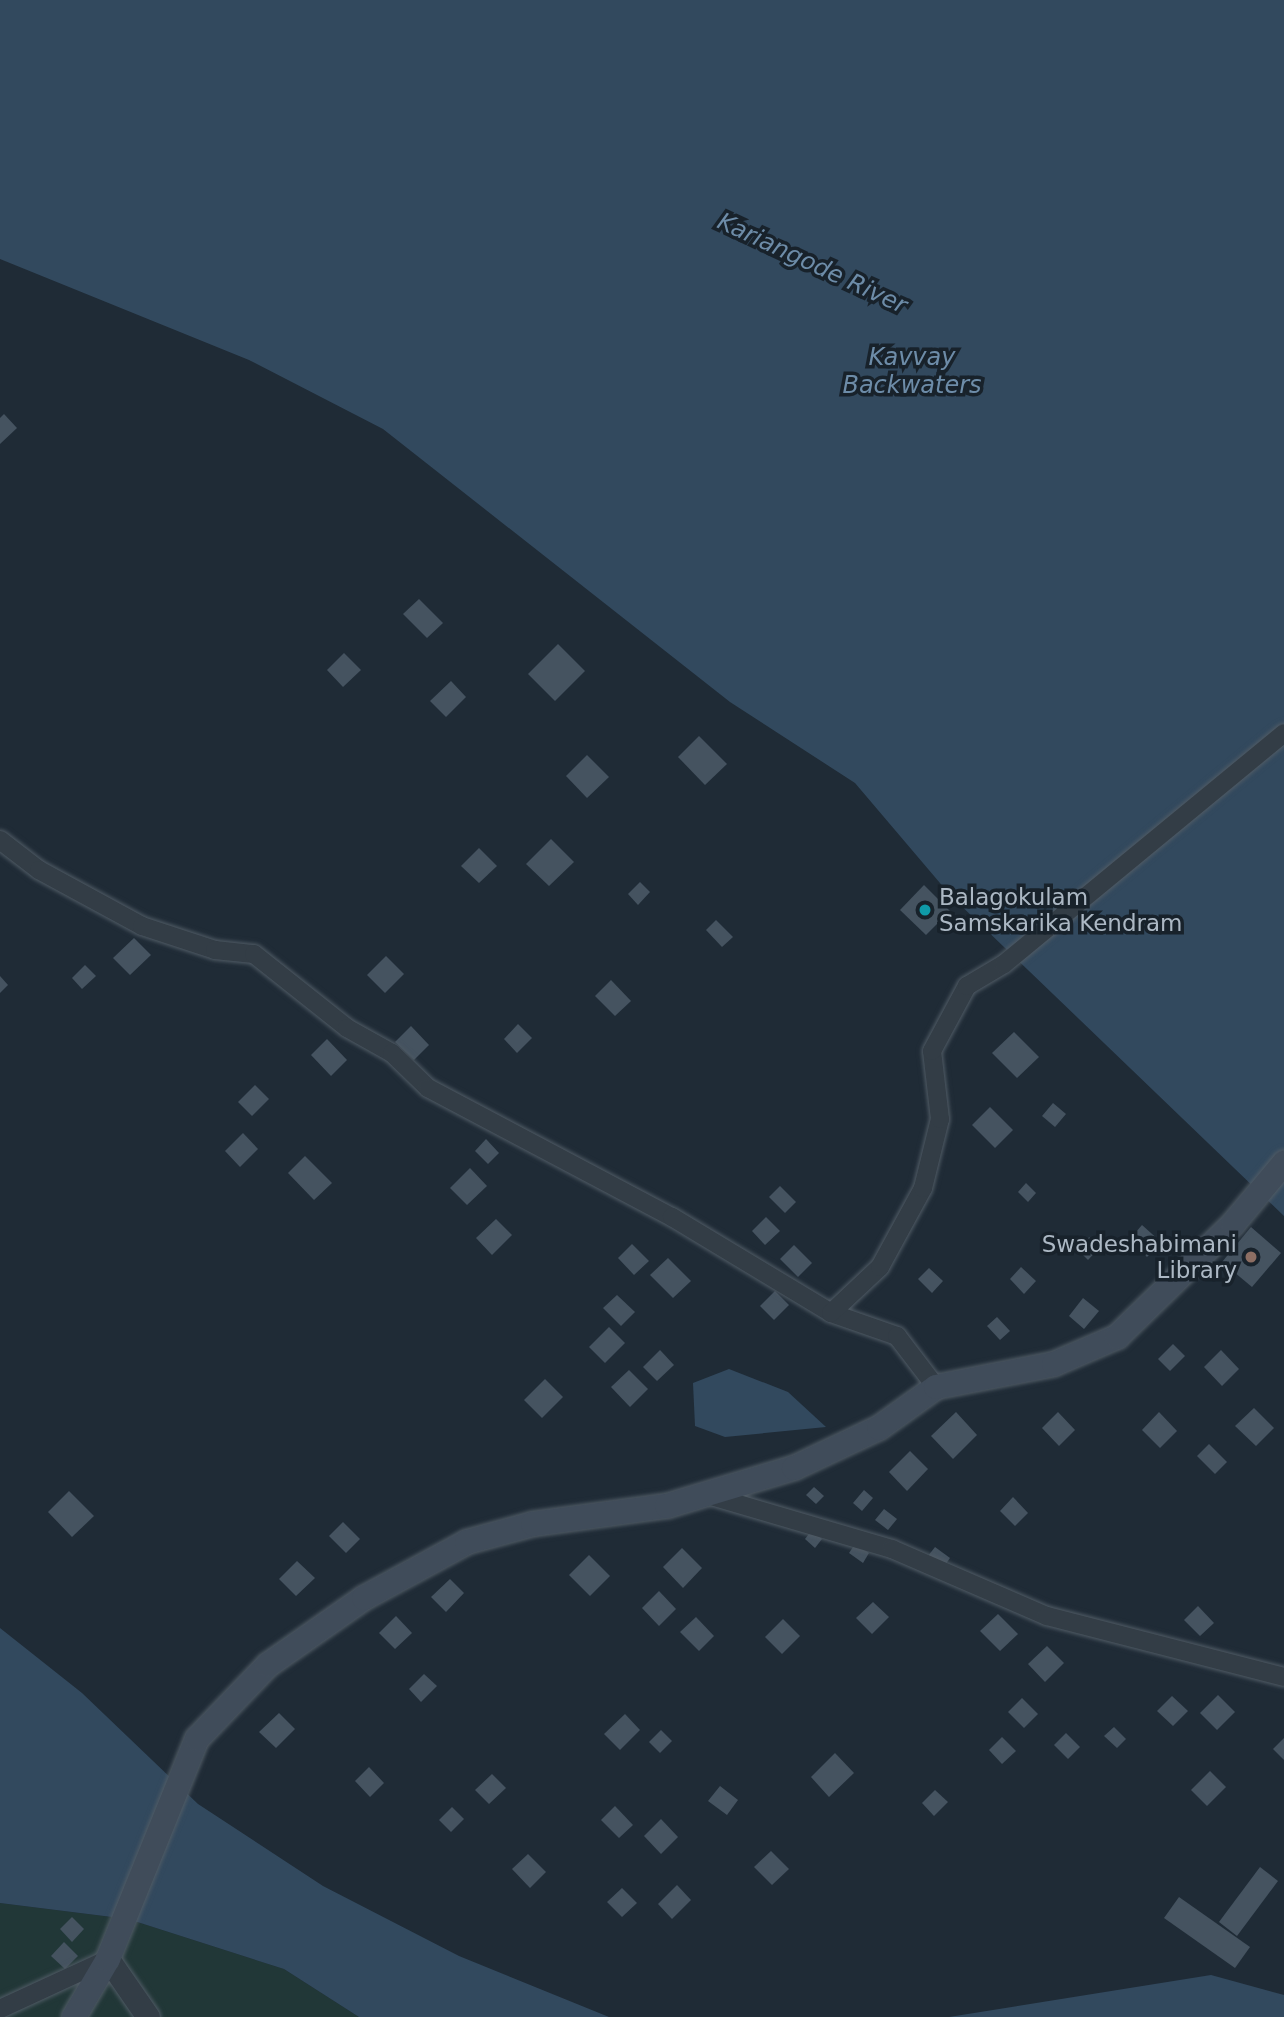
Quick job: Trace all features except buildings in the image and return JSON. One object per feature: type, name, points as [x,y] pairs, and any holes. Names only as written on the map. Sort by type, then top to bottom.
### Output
[{"type":"main road","points":[[75,2017],[108,1959],[116,1929],[197,1739],[268,1665],[428,1560],[533,1524],[667,1506],[794,1468],[867,1434],[936,1387],[1054,1364],[1117,1338],[1233,1224],[1284,1163]]},
{"type":"street","points":[[831,1313],[880,1267],[923,1188],[940,1119],[932,1051],[967,986],[1004,964],[1284,733]]},
{"type":"street","points":[[0,841],[39,870],[142,926],[215,950],[254,954],[347,1028],[392,1053],[428,1088],[672,1217],[831,1313],[869,1321],[897,1336],[936,1387]]},
{"type":"street","points":[[704,1494],[892,1549],[1047,1616],[1284,1677]]},
{"type":"street","points":[[0,2009],[108,1959],[148,2017]]},
{"type":"green space","points":[[0,1903],[128,1919],[284,1969],[359,2017],[0,2017]]},
{"type":"water","name":"Kavvay Backwaters","points":[[0,0],[1284,0],[1284,1216],[951,896],[855,783],[730,702],[383,429],[249,360],[0,259]]},
{"type":"water","points":[[729,1369],[788,1392],[826,1427],[725,1437],[695,1426],[693,1383]]},
{"type":"water","points":[[0,1628],[82,1693],[198,1804],[323,1886],[459,1956],[609,2017],[359,2017],[284,1969],[128,1919],[0,1903]]},
{"type":"water","points":[[1211,1975],[1284,1995],[1284,2017],[949,2017]]},
{"type":"place","name":"Balagokulam Samskarika Kendram","points":[[925,910]]},
{"type":"place","name":"Swadeshabimani Library","points":[[1251,1257]]},
{"type":"water label","name":"Kariangode River","points":[[812,264]]}]
